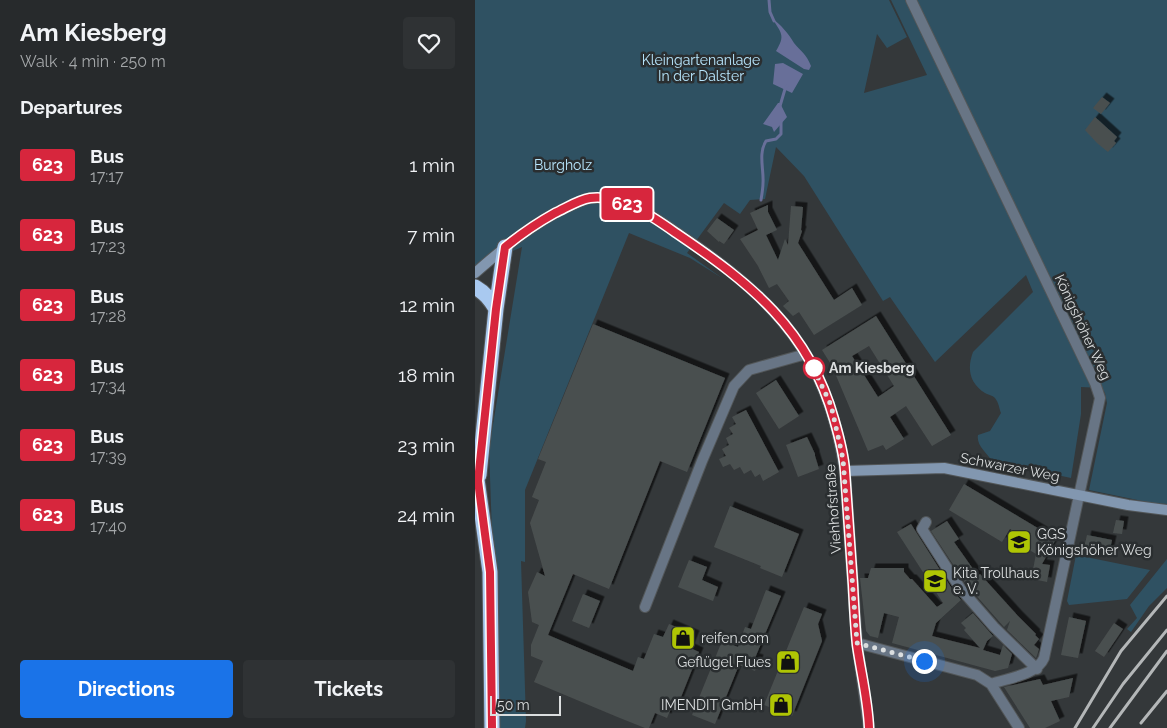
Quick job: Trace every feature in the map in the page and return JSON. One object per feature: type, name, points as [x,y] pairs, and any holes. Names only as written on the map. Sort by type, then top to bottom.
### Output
[{"type":"highway","points":[[478,481],[496,309],[510,243]]},
{"type":"highway","points":[[475,288],[483,292],[491,300],[496,309]]},
{"type":"highway","points":[[475,465],[490,572],[492,728]]},
{"type":"highway","points":[[475,524],[481,573],[483,728]]},
{"type":"street","name":"Königshöher Weg","points":[[911,0],[1098,390],[1100,398],[1044,658],[1042,664],[1037,668]]},
{"type":"street","name":"Viehhofstraße","points":[[475,273],[510,243],[545,219],[589,198],[609,199],[629,204],[705,252],[756,292],[782,319],[819,376],[831,405],[842,448],[857,643],[869,728]]},
{"type":"street","points":[[645,607],[691,488],[734,386],[749,370],[806,354]]},
{"type":"street","name":"Schwarzer Weg","points":[[845,471],[944,468],[1150,509],[1167,510]]},
{"type":"street","points":[[926,522],[923,529],[960,588],[994,627],[1037,668],[1034,671],[991,684]]},
{"type":"street","points":[[857,643],[977,676],[991,684],[1019,728]]},
{"type":"green space","points":[[475,0],[889,0],[907,37],[887,48],[877,34],[864,93],[927,75],[891,0],[1167,0],[1167,504],[1152,503],[1089,490],[1107,403],[1102,388],[1081,387],[1081,414],[1071,478],[992,461],[980,446],[978,435],[990,431],[1001,413],[995,398],[980,389],[973,380],[970,369],[971,358],[973,352],[1033,292],[1026,275],[935,362],[890,297],[883,301],[804,176],[776,147],[765,199],[750,200],[740,214],[724,203],[687,253],[722,278],[690,258],[629,233],[525,490],[525,562],[521,561],[526,721],[525,728],[499,728],[489,449],[522,247],[475,267]]},
{"type":"green space","points":[[1076,555],[1150,570],[1127,599],[1069,605],[1067,601]]},
{"type":"green space","points":[[1167,559],[1167,588],[1149,606],[1131,632],[1127,629],[1137,618],[1130,605]]},
{"type":"shaded area","points":[[772,18],[784,29],[805,55],[811,66],[809,70],[804,69],[776,51],[782,37]]},
{"type":"shaded area","points":[[783,63],[803,74],[792,93],[773,84],[775,64]]},
{"type":"shaded area","points":[[778,103],[780,103],[787,117],[774,132],[772,127],[763,124]]},
{"type":"building","points":[[1102,97],[1110,103],[1101,114],[1093,108]]},
{"type":"building","points":[[1095,117],[1117,137],[1114,141],[1116,143],[1108,152],[1085,130]]},
{"type":"building","points":[[768,205],[768,212],[777,230],[766,235],[778,260],[785,239],[788,245],[791,206],[803,207],[802,231],[798,243],[834,300],[852,288],[862,305],[814,335],[799,312],[793,316],[783,306],[789,301],[777,284],[769,288],[758,266],[740,239],[758,230],[750,213]]},
{"type":"building","points":[[717,218],[734,230],[724,244],[707,231]]},
{"type":"building","points":[[876,316],[951,435],[932,446],[906,406],[890,417],[904,439],[886,450],[883,445],[868,451],[832,366],[822,350]],"holes":[[[869,346],[894,386],[878,397],[852,356]]]},
{"type":"building","points":[[593,324],[725,378],[687,472],[660,461],[609,589],[573,574],[548,635],[633,671],[638,657],[644,659],[654,634],[663,637],[669,624],[695,635],[690,648],[699,652],[679,702],[674,701],[667,718],[655,713],[649,728],[534,682],[543,661],[531,656],[531,645],[539,625],[532,622],[528,592],[537,572],[545,576],[530,523],[539,500],[532,497],[546,462],[538,459]]},
{"type":"building","points":[[776,380],[799,416],[779,429],[756,393]]},
{"type":"building","points":[[746,410],[779,472],[763,481],[760,474],[755,477],[751,470],[744,474],[740,467],[734,470],[730,464],[723,467],[719,459],[726,456],[722,449],[729,445],[726,438],[733,434],[729,428],[736,424],[732,417]]},
{"type":"building","points":[[807,437],[815,454],[819,469],[798,477],[786,445]]},
{"type":"building","points":[[964,484],[1056,539],[1042,564],[1050,565],[1047,582],[1031,580],[1036,554],[1023,546],[1027,539],[1010,529],[1002,542],[949,510]]},
{"type":"building","points":[[730,506],[799,534],[782,577],[760,568],[761,566],[714,547]]},
{"type":"building","points":[[1116,520],[1124,521],[1122,534],[1113,533]]},
{"type":"building","points":[[947,521],[959,539],[954,542],[978,576],[980,574],[1036,634],[1039,639],[1034,645],[1039,649],[1036,658],[1007,630],[1010,621],[1004,627],[966,584],[931,531]]},
{"type":"building","points":[[911,524],[961,600],[936,623],[932,636],[980,648],[964,630],[966,628],[961,623],[973,613],[993,636],[987,641],[983,650],[1000,655],[1003,645],[1012,654],[1008,668],[995,671],[892,643],[899,617],[884,613],[878,638],[870,636],[866,631],[860,578],[868,578],[871,568],[904,568],[904,572],[937,607],[943,603],[897,532]]},
{"type":"building","points":[[1087,535],[1112,540],[1109,554],[1084,548]]},
{"type":"building","points":[[689,560],[707,567],[702,580],[718,587],[713,601],[678,587]]},
{"type":"building","points":[[766,590],[781,596],[755,658],[759,659],[755,671],[739,665],[715,724],[692,715],[722,641],[738,647],[745,627],[751,629]]},
{"type":"building","points":[[583,594],[600,601],[589,628],[572,621]]},
{"type":"building","points":[[804,607],[822,614],[818,624],[822,641],[792,716],[764,705]]},
{"type":"building","points":[[1069,617],[1086,621],[1078,658],[1061,655]]},
{"type":"building","points":[[1114,623],[1123,629],[1104,657],[1095,651]]},
{"type":"building","points":[[1073,678],[1069,697],[1051,701],[1060,721],[1045,728],[1030,728],[1004,687],[1040,679],[1043,685]]},
{"type":"waterway","points":[[769,0],[770,12],[774,21]]},
{"type":"waterway","points":[[780,106],[787,86]]},
{"type":"waterway","points":[[761,200],[763,185],[762,151],[766,141],[776,139],[781,134],[781,122]]},
{"type":"railway","points":[[1075,728],[1121,651],[1167,596]]},
{"type":"railway","points":[[1093,728],[1123,684],[1167,630]]},
{"type":"railway","points":[[1110,728],[1167,651]]},
{"type":"railway","points":[[1141,723],[1167,691]]},
{"type":"bus line","name":"623","points":[[492,728],[490,572],[478,481],[496,309],[505,247],[522,233],[545,219],[589,198],[609,199],[629,204],[705,252],[756,292],[782,319],[795,336],[819,376],[831,405],[842,448],[857,643],[869,728]]},
{"type":"place","name":"Am Kiesberg","points":[[814,368]]},
{"type":"place","name":"GGS Königshöher Weg","points":[[1019,542]]},
{"type":"place","name":"Kita Trollhaus e. V.","points":[[935,581]]},
{"type":"place","name":"reifen.com","points":[[683,638]]},
{"type":"place","name":"Geflügel Flues","points":[[788,662]]},
{"type":"place","name":"IMENDIT GmbH","points":[[781,705]]},
{"type":"route","points":[[814,368],[812,365],[819,376],[831,405],[842,448],[857,643],[924,661]]},
{"type":"park label","name":"Kleingartenanlage In der Dalster","points":[[701,68]]},
{"type":"park label","name":"Burgholz","points":[[563,165]]}]
